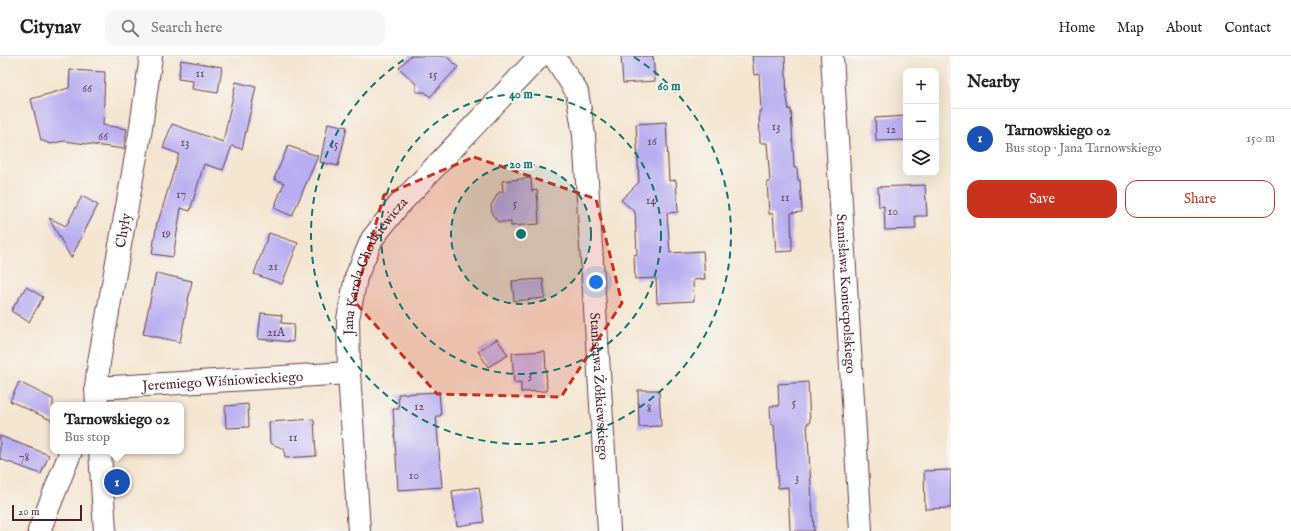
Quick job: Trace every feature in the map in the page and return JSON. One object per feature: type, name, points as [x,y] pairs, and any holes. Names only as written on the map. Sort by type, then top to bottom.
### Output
[{"type":"street","name":"Chyły","points":[[97,396],[99,362],[140,134],[151,56]]},
{"type":"street","name":"Jana Karola Chodkiewicza","points":[[359,531],[349,373],[348,319],[356,277],[372,240],[398,206],[540,56]]},
{"type":"street","name":"Stanisława Żółkiewskiego","points":[[554,56],[576,92],[584,136],[609,531]]},
{"type":"street","name":"Stanisława Koniecpolskiego","points":[[832,56],[861,531]]},
{"type":"street","name":"Jeremiego Wiśniowieckiego","points":[[97,396],[349,373]]},
{"type":"street","points":[[39,531],[70,454]]},
{"type":"street","points":[[100,454],[104,531]]},
{"type":"highlighted area","points":[[474,157],[596,199],[622,303],[561,397],[437,394],[354,301],[384,195]]},
{"type":"building","points":[[410,56],[446,56],[458,67],[430,97],[425,92],[416,92],[416,84],[399,68]]},
{"type":"building","points":[[621,56],[653,56],[655,81],[623,83]]},
{"type":"building","points":[[752,56],[785,56],[787,98],[789,110],[791,109],[794,168],[797,168],[798,180],[800,180],[802,212],[791,213],[792,251],[776,252],[773,214],[769,214],[767,182],[770,182],[767,143],[760,143],[759,111],[761,111],[759,74],[754,75]]},
{"type":"building","points":[[181,60],[222,67],[218,93],[192,89],[193,81],[178,79]]},
{"type":"building","points":[[70,70],[105,72],[103,125],[127,129],[124,149],[64,141],[50,144],[41,140],[31,99],[69,88]]},
{"type":"building","points":[[236,82],[256,87],[242,149],[232,146],[223,170],[204,164],[190,211],[181,208],[173,257],[152,254],[157,222],[179,154],[163,148],[172,124],[223,142]]},
{"type":"building","points":[[903,116],[903,140],[876,141],[875,118]]},
{"type":"building","points":[[666,122],[669,181],[676,180],[678,212],[667,213],[670,253],[703,251],[705,279],[693,280],[694,301],[657,303],[656,278],[635,279],[634,255],[637,254],[635,212],[621,200],[639,182],[636,124]]},
{"type":"building","points":[[328,123],[347,127],[338,166],[320,162]]},
{"type":"building","points":[[288,146],[318,156],[292,216],[274,208],[284,183],[274,179]]},
{"type":"building","points":[[531,178],[532,191],[537,190],[539,224],[511,226],[511,222],[498,222],[492,214],[491,205],[499,192],[503,192],[502,181]]},
{"type":"building","points":[[925,185],[927,216],[915,216],[916,229],[885,230],[884,206],[879,207],[878,187]]},
{"type":"building","points":[[82,196],[98,205],[71,258],[49,218],[66,226]]},
{"type":"building","points":[[269,233],[298,243],[282,284],[254,274]]},
{"type":"building","points":[[156,273],[192,281],[180,342],[143,334]]},
{"type":"building","points":[[543,279],[545,298],[514,301],[512,281]]},
{"type":"building","points":[[26,287],[43,297],[29,322],[11,311]]},
{"type":"building","points":[[261,313],[282,315],[281,323],[294,324],[293,342],[258,339]]},
{"type":"building","points":[[497,339],[508,355],[488,367],[478,351]]},
{"type":"building","points":[[545,351],[547,391],[521,392],[521,382],[514,383],[512,353]]},
{"type":"building","points":[[19,382],[53,399],[53,402],[50,402],[50,420],[10,401]]},
{"type":"building","points":[[808,382],[810,423],[807,423],[814,531],[790,531],[788,487],[778,488],[774,425],[771,425],[770,406],[779,406],[778,384]]},
{"type":"building","points":[[638,390],[659,390],[661,426],[639,427]]},
{"type":"building","points":[[439,392],[441,416],[436,416],[442,487],[398,490],[393,409],[399,409],[398,394]]},
{"type":"building","points":[[248,404],[249,427],[226,428],[225,406]]},
{"type":"building","points":[[314,419],[316,456],[285,458],[284,449],[270,443],[269,422]]},
{"type":"building","points":[[0,436],[49,455],[41,474],[0,459]]},
{"type":"building","points":[[951,470],[951,508],[925,509],[924,471]]},
{"type":"building","points":[[479,487],[484,522],[457,526],[452,491]]},
{"type":"place","name":"Tarnowskiego 02","points":[[117,482]]}]
